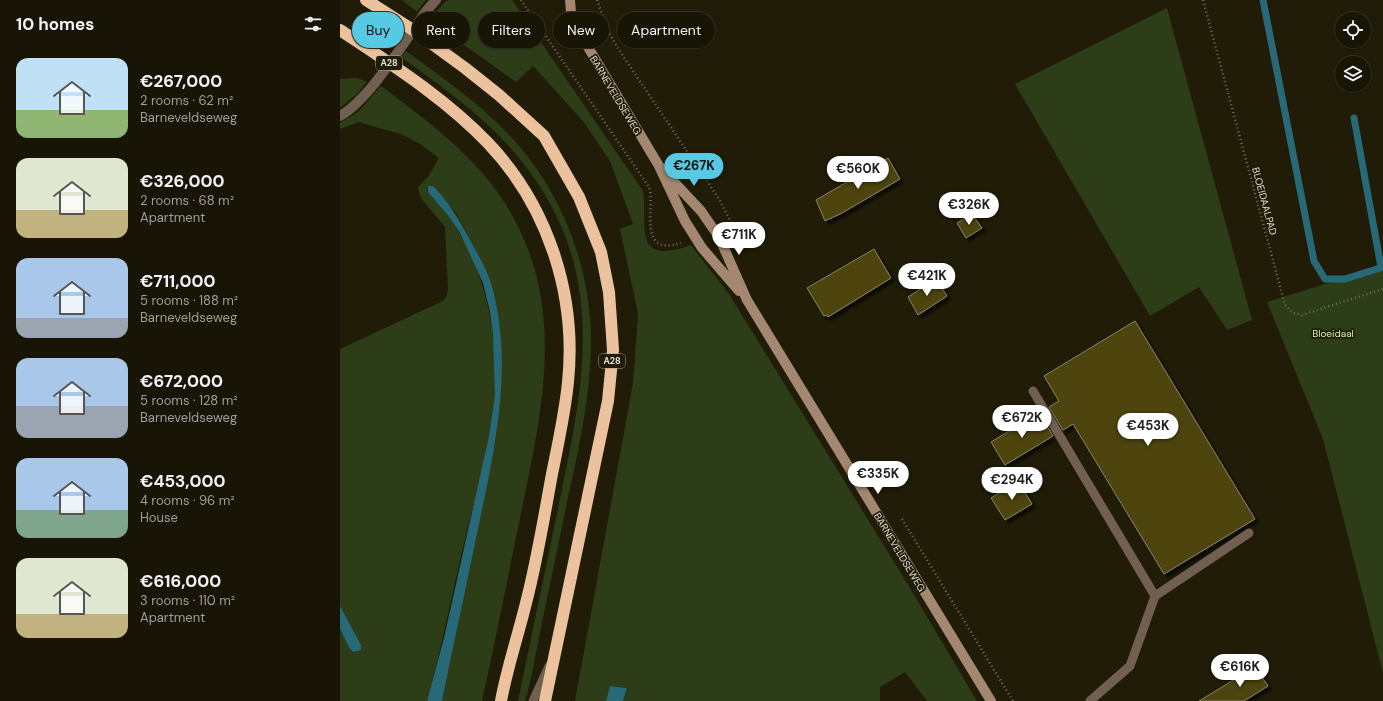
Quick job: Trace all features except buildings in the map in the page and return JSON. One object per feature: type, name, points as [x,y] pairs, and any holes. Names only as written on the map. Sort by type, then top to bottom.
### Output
[{"type":"highway","name":"A28","points":[[366,0],[412,29]]},
{"type":"highway","name":"A28","points":[[340,30],[389,63],[454,111],[488,144],[522,186],[548,235],[565,289],[569,336],[568,382],[533,572],[501,701]]},
{"type":"highway","name":"A28","points":[[437,48],[499,95],[544,136],[579,196],[602,252],[609,292],[613,350],[608,400],[546,701]]},
{"type":"street","points":[[426,12],[436,0]]},
{"type":"street","name":"BARNEVELDSEWEG","points":[[570,0],[571,12],[579,32],[659,166],[685,221],[702,248],[746,300]]},
{"type":"street","points":[[340,116],[356,105],[412,31]]},
{"type":"street","name":"BARNEVELDSEWEG","points":[[659,166],[701,211],[719,237],[746,300],[991,701]]},
{"type":"lane","points":[[1033,391],[1155,596]]},
{"type":"lane","points":[[1090,701],[1130,666],[1155,596],[1249,533]]},
{"type":"lane","points":[[533,701],[555,656]]},
{"type":"path","points":[[521,0],[649,187],[652,201],[649,226],[653,237],[657,241],[668,245],[681,243],[694,235]]},
{"type":"path","points":[[597,0],[608,31],[618,50],[719,200],[733,226]]},
{"type":"path","name":"BLOEIDAALPAD","points":[[1203,0],[1285,305],[1293,313],[1302,315],[1383,289]]},
{"type":"path","points":[[710,224],[727,214]]},
{"type":"path","points":[[900,517],[1013,701]]},
{"type":"green space","points":[[402,0],[426,0],[417,12]]},
{"type":"green space","points":[[449,0],[512,0],[520,12],[478,12],[478,48],[545,48],[643,191],[646,239],[651,247],[659,250],[672,250],[691,245],[729,294],[904,578],[977,701],[927,701],[905,672],[880,687],[880,701],[623,701],[627,688],[610,686],[606,701],[575,701],[633,383],[638,314],[620,229],[633,224],[610,161],[583,121],[533,66],[516,82],[468,48],[470,48],[470,12],[436,12],[445,2]]},
{"type":"green space","points":[[1167,8],[1252,320],[1227,330],[1199,287],[1150,316],[1015,84]]},
{"type":"green space","points":[[406,51],[462,92],[513,139],[533,163],[550,189],[564,217],[575,246],[583,275],[589,306],[591,337],[590,368],[586,404],[577,458],[532,676],[525,701],[518,701],[567,466],[581,374],[583,330],[579,286],[568,243],[548,200],[519,158],[493,129],[478,116],[401,57]]},
{"type":"green space","points":[[357,78],[367,82],[357,94],[340,108],[340,79]]},
{"type":"green space","points":[[381,86],[431,124],[462,152],[491,183],[503,200],[524,239],[537,278],[544,318],[545,358],[542,399],[536,440],[482,701],[442,701],[496,437],[501,375],[500,327],[492,289],[481,260],[456,213],[432,185],[427,189],[428,192],[449,215],[463,239],[481,281],[487,303],[495,349],[496,372],[491,431],[427,701],[340,701],[340,629],[352,652],[357,652],[361,649],[340,606],[340,349],[443,301],[447,296],[448,289],[445,227],[420,197],[418,187],[428,177],[439,158],[420,144],[401,134],[358,122],[340,129],[340,123],[359,111]]},
{"type":"green space","name":"Bloeidaal","points":[[1383,266],[1383,673],[1323,439],[1267,302]]},
{"type":"water","points":[[428,186],[433,186],[453,210],[486,269],[493,290],[499,321],[502,352],[499,415],[489,477],[442,701],[427,701],[444,638],[489,436],[495,395],[493,334],[490,312],[483,283],[460,233],[450,218],[428,192]]},
{"type":"water","points":[[340,606],[361,645],[361,649],[359,651],[353,652],[350,649],[340,629]]},
{"type":"water","points":[[610,686],[627,688],[623,701],[606,701]]},
{"type":"waterway","points":[[1263,0],[1314,261],[1325,279],[1345,279],[1383,267]]},
{"type":"waterway","points":[[1354,118],[1381,267]]}]
